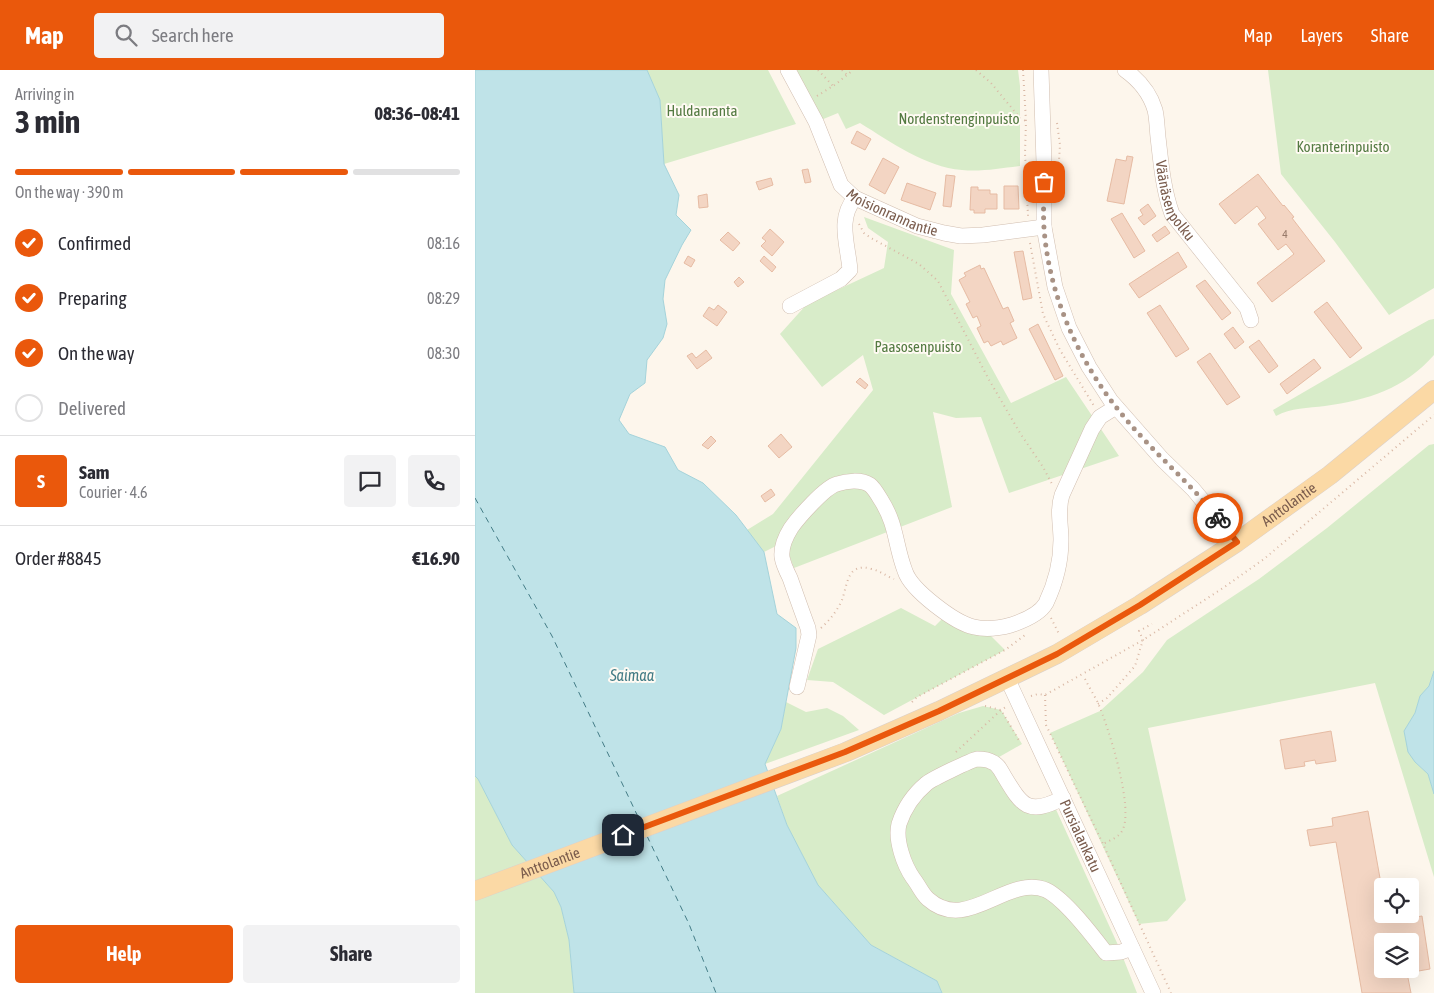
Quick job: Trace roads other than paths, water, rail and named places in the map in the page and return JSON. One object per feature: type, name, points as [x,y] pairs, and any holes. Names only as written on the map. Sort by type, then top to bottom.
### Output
[{"type":"main road","name":"Anttolantie","points":[[475,891],[845,752],[939,711],[1057,654],[1107,625],[1237,542],[1331,475],[1434,390]]},
{"type":"street","name":"Moisionrannantie","points":[[788,70],[824,140],[841,186],[852,202],[917,226],[961,236],[1044,227]]},
{"type":"street","points":[[1041,70],[1044,227],[1055,287],[1065,319],[1089,368],[1116,407],[1162,459],[1199,496],[1237,542]]},
{"type":"street","name":"Väänäsenpolku","points":[[1125,70],[1134,76],[1144,87],[1155,110],[1163,178],[1167,201],[1172,214],[1247,308],[1251,320]]},
{"type":"street","points":[[790,306],[841,279],[850,270],[844,226],[852,202]]},
{"type":"street","points":[[797,687],[809,635],[782,557],[784,541],[791,528],[825,490],[836,484],[860,481],[870,485],[887,509],[895,531],[905,572],[910,582],[924,596],[959,622],[975,628],[998,628],[1016,623],[1031,616],[1045,605],[1059,562],[1061,539],[1058,506],[1092,429],[1100,417],[1116,407]]},
{"type":"street","name":"Pursialankatu","points":[[1007,678],[1153,993]]},
{"type":"street","points":[[1063,798],[1041,807],[1029,807],[1018,798],[999,768],[992,762],[977,759],[927,782],[910,800],[899,825],[900,850],[909,872],[928,899],[947,910],[967,910],[1024,887],[1034,888],[1047,891],[1062,902],[1082,922],[1106,953],[1121,952],[1133,948]]},
{"type":"water","name":"Saimaa","points":[[475,70],[647,70],[660,100],[664,164],[679,195],[676,215],[691,230],[665,280],[663,299],[667,324],[663,338],[647,360],[645,383],[630,394],[619,420],[629,434],[665,447],[678,470],[703,483],[736,515],[764,552],[777,614],[796,628],[796,648],[781,729],[765,764],[787,825],[818,885],[871,945],[937,981],[942,993],[574,993],[569,940],[561,907],[554,892],[512,845],[475,776]]},
{"type":"water","points":[[1434,671],[1434,794],[1428,774],[1415,762],[1408,752],[1404,731],[1415,713],[1420,696],[1429,686]]},
{"type":"park label","name":"Huldanranta","points":[[702,111]]},
{"type":"park label","name":"Nordenstrenginpuisto","points":[[959,119]]},
{"type":"park label","name":"Koranterinpuisto","points":[[1343,147]]},
{"type":"park label","name":"Paasosenpuisto","points":[[918,347]]}]
